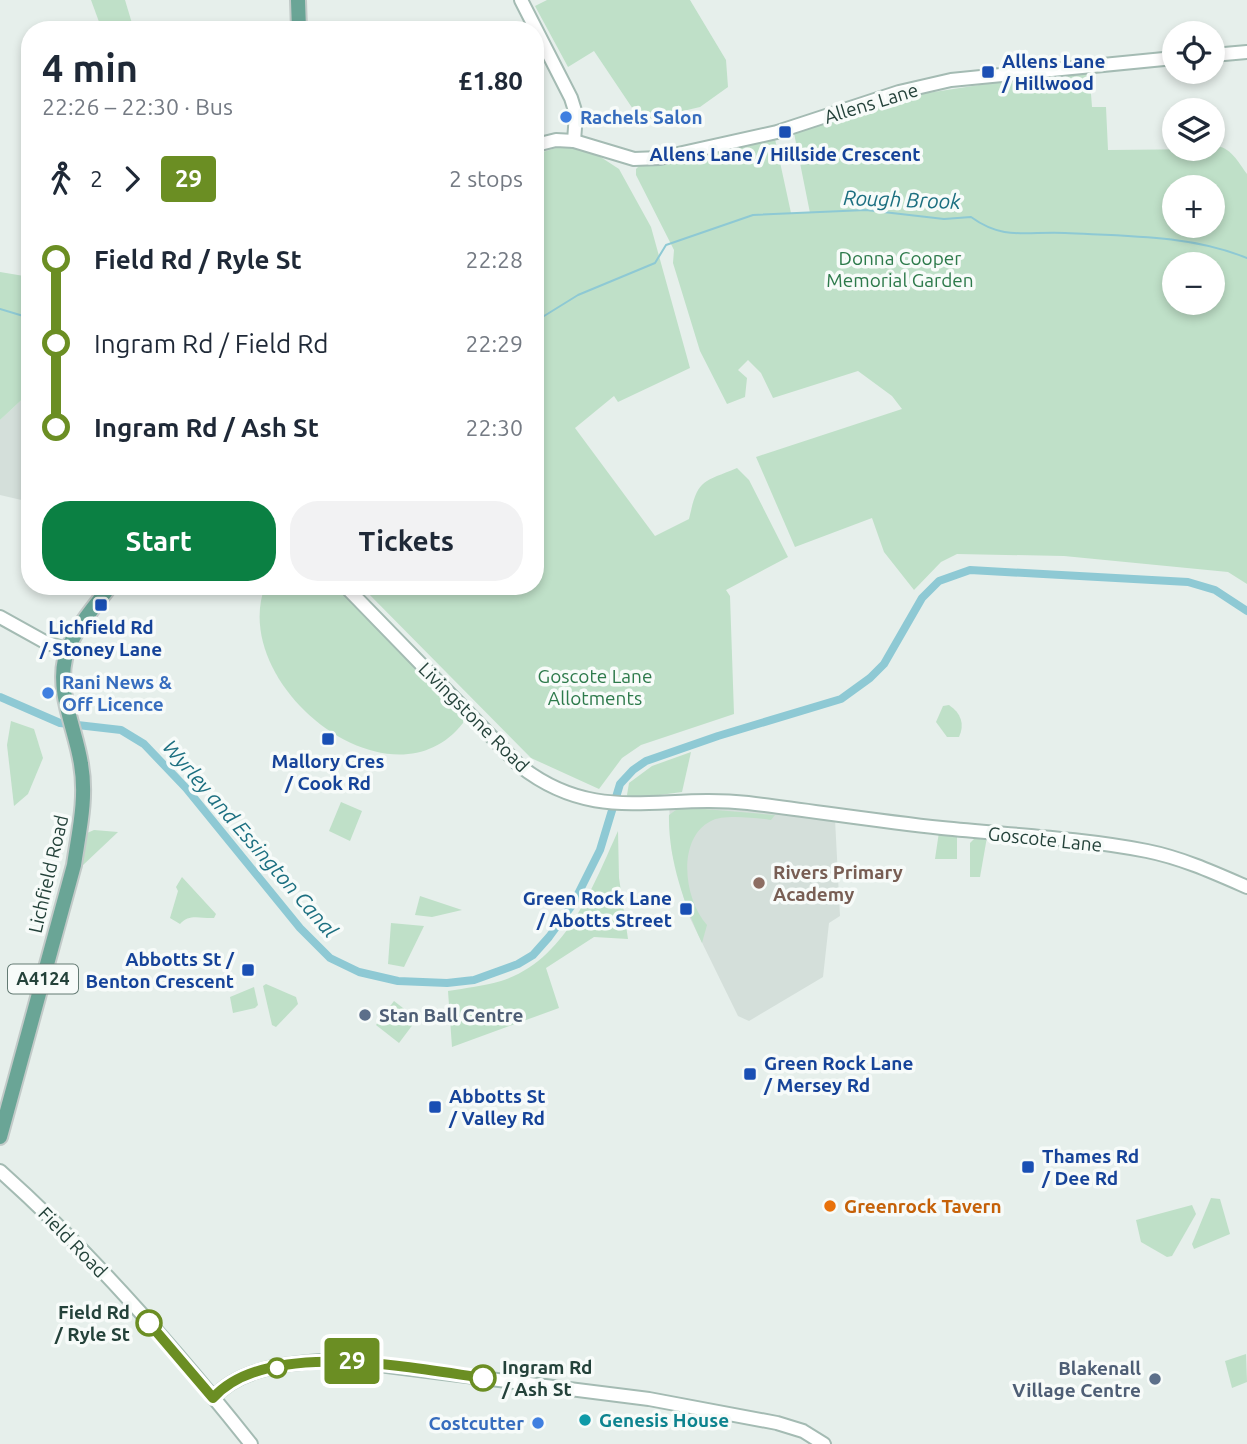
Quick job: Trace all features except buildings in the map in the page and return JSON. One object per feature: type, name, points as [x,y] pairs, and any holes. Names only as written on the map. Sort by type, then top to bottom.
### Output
[{"type":"main road","points":[[298,0],[299,21]]},
{"type":"main road","name":"Lichfield Road","points":[[0,1137],[74,865],[84,789],[64,684],[68,650],[104,595]]},
{"type":"street","points":[[521,0],[532,21]]},
{"type":"street","points":[[544,45],[571,98],[576,114],[574,141],[556,140],[544,143]]},
{"type":"street","points":[[1225,54],[1247,52]]},
{"type":"street","name":"Allens Lane","points":[[574,141],[634,159],[660,158],[777,132],[899,92],[951,80],[1162,59]]},
{"type":"street","name":"Livingstone Road","points":[[354,595],[520,766],[555,790],[598,803],[627,805],[674,800],[719,801],[837,816]]},
{"type":"street","points":[[0,617],[45,642],[68,650]]},
{"type":"street","name":"Goscote Lane","points":[[837,816],[1147,851],[1247,887]]},
{"type":"street","name":"Field Road","points":[[0,1171],[73,1240],[251,1444]]},
{"type":"street","points":[[213,1398],[236,1381],[262,1371],[303,1362],[339,1360],[660,1401],[777,1423],[803,1431],[824,1444]]},
{"type":"shaded area","points":[[21,400],[21,500],[0,495],[0,420]]},
{"type":"shaded area","name":"Rivers Primary Academy","points":[[713,804],[835,819],[840,916],[829,923],[823,977],[749,1021],[738,1016],[688,914],[672,852],[669,805]]},
{"type":"green space","points":[[91,0],[125,0],[131,21],[99,21]]},
{"type":"green space","points":[[547,0],[690,0],[726,60],[728,87],[700,107],[641,121],[594,51],[568,67],[535,6]]},
{"type":"green space","name":"Donna Cooper Memorial Garden","points":[[1089,68],[1092,107],[1106,107],[1108,150],[1162,149],[1162,161],[1225,161],[1225,149],[1233,155],[1247,174],[1247,584],[1228,572],[1064,556],[957,554],[941,562],[914,590],[884,552],[872,518],[795,547],[756,457],[902,409],[892,396],[858,371],[773,398],[761,373],[748,360],[738,370],[747,378],[745,397],[727,404],[700,351],[673,263],[674,250],[636,175],[636,169],[640,165],[775,139],[791,213],[810,213],[794,133],[921,94]]},
{"type":"green space","name":"Goscote Lane Allotments","points":[[566,145],[596,154],[619,169],[651,227],[690,368],[618,402],[614,396],[575,428],[655,536],[689,519],[695,496],[703,484],[737,468],[749,480],[788,557],[726,590],[730,596],[734,714],[641,745],[622,758],[599,789],[531,758],[370,595],[544,595],[544,152]]},
{"type":"green space","points":[[0,272],[21,276],[21,400],[0,420]]},
{"type":"green space","points":[[264,595],[345,595],[464,715],[463,723],[432,748],[396,754],[359,746],[323,726],[292,698],[270,663],[260,624]]},
{"type":"green space","points":[[949,705],[961,719],[959,737],[947,737],[936,722],[943,706]]},
{"type":"green space","points":[[11,721],[34,729],[43,758],[28,794],[14,806],[7,745]]},
{"type":"green space","points":[[691,752],[682,792],[630,799],[627,795],[629,783],[652,766]]},
{"type":"green space","points":[[341,802],[362,811],[350,841],[329,831]]},
{"type":"green space","points":[[680,807],[775,815],[771,820],[740,817],[716,819],[700,829],[693,841],[688,854],[687,869],[693,900],[707,925],[702,943],[683,897],[671,848],[669,815]]},
{"type":"green space","points":[[94,830],[118,832],[82,866],[87,833]]},
{"type":"green space","points":[[618,831],[619,878],[628,939],[594,937],[546,968],[559,1008],[452,1047],[448,991],[501,981],[524,971],[543,957],[574,919]]},
{"type":"green space","points":[[939,832],[957,836],[957,859],[935,859]]},
{"type":"green space","points":[[976,837],[987,837],[980,877],[970,877],[970,843]]},
{"type":"green space","points":[[182,877],[216,914],[214,918],[192,918],[180,924],[170,918],[178,891],[176,887]]},
{"type":"green space","points":[[420,896],[462,910],[432,917],[415,915]]},
{"type":"green space","points":[[391,923],[424,926],[404,967],[388,964]]},
{"type":"green space","points":[[266,984],[296,997],[298,1004],[276,1027],[272,1025],[263,986]]},
{"type":"green space","points":[[254,987],[258,1005],[233,1013],[230,997]]},
{"type":"green space","points":[[394,1001],[417,1019],[399,1043],[376,1025]]},
{"type":"green space","points":[[1211,1198],[1220,1199],[1230,1234],[1194,1249],[1192,1244]]},
{"type":"green space","points":[[1192,1205],[1196,1214],[1172,1256],[1167,1257],[1141,1242],[1136,1220]]},
{"type":"green space","points":[[1246,1354],[1247,1382],[1232,1388],[1225,1361]]},
{"type":"waterway","name":"Rough Brook","points":[[544,316],[578,295],[655,263],[666,245],[753,215],[866,210],[944,219],[971,217],[1005,232],[1158,238],[1226,250],[1247,258]]},
{"type":"waterway","name":"Rough Brook","points":[[0,309],[21,315]]},
{"type":"waterway","name":"Wyrley and Essington Canal","points":[[0,697],[60,723],[121,730],[144,744],[186,788],[300,928],[330,958],[359,972],[398,981],[447,983],[474,980],[518,964],[533,955],[549,937],[573,904],[600,850],[620,784],[633,770],[646,761],[718,736],[841,699],[884,664],[922,598],[939,581],[970,570],[1188,582],[1215,590],[1247,611]]},
{"type":"bus line","name":"29","points":[[149,1323],[213,1398],[217,1392],[236,1381],[262,1371],[303,1362],[339,1360],[483,1378]]},
{"type":"place","name":"Allens Lane / Hillwood","points":[[988,72]]},
{"type":"place","name":"Rachels Salon","points":[[566,117]]},
{"type":"place","name":"Allens Lane / Hillside Crescent","points":[[785,132]]},
{"type":"place","name":"Lichfield Rd / Stoney Lane","points":[[101,605]]},
{"type":"place","name":"Rani News & Off Licence","points":[[48,693]]},
{"type":"place","name":"Mallory Cres / Cook Rd","points":[[328,739]]},
{"type":"place","name":"Rivers Primary Academy","points":[[759,883]]},
{"type":"place","name":"Green Rock Lane / Abotts Street","points":[[686,909]]},
{"type":"place","name":"Abbotts St / Benton Crescent","points":[[248,970]]},
{"type":"place","name":"Stan Ball Centre","points":[[365,1015]]},
{"type":"place","name":"Green Rock Lane / Mersey Rd","points":[[750,1074]]},
{"type":"place","name":"Abbotts St / Valley Rd","points":[[435,1107]]},
{"type":"place","name":"Thames Rd / Dee Rd","points":[[1028,1167]]},
{"type":"place","name":"Greenrock Tavern","points":[[830,1206]]},
{"type":"place","name":"Field Rd / Ryle St","points":[[149,1323]]},
{"type":"place","name":"Ingram Rd / Ash St","points":[[483,1378]]},
{"type":"place","name":"Blakenall Village Centre","points":[[1155,1379]]},
{"type":"place","name":"Genesis House","points":[[585,1420]]},
{"type":"place","name":"Costcutter","points":[[538,1423]]}]
